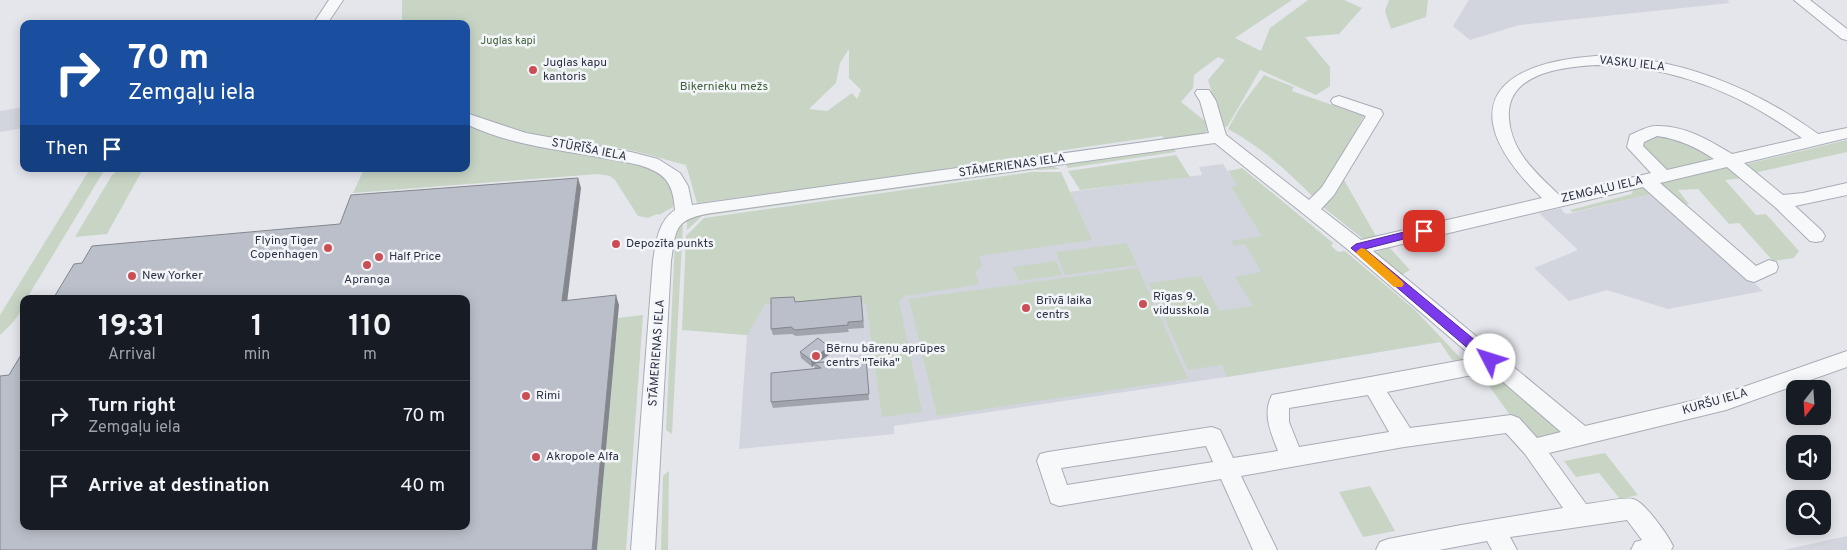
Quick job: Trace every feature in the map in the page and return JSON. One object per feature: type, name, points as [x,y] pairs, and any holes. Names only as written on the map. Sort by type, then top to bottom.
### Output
[{"type":"street","points":[[323,20],[336,0]]},
{"type":"street","points":[[1801,0],[1847,36]]},
{"type":"street","name":"VASKU IELA","points":[[1554,200],[1522,168],[1507,144],[1502,128],[1501,109],[1507,91],[1523,78],[1543,69],[1568,62],[1617,60],[1675,70],[1745,94],[1776,112],[1815,140]]},
{"type":"street","points":[[1204,93],[1218,137],[1307,207],[1580,435]]},
{"type":"street","points":[[1307,207],[1316,204],[1328,191],[1375,114],[1339,101]]},
{"type":"street","name":"STŪRĪŠA IELA","points":[[470,120],[528,138],[628,157],[656,165],[671,174],[677,181],[684,212]]},
{"type":"street","points":[[1769,267],[1754,275],[1655,178],[1635,147],[1636,139],[1641,134],[1653,131],[1669,131],[1688,136],[1729,160],[1780,201],[1816,236]]},
{"type":"street","name":"ZEMGAĻU IELA","points":[[1356,248],[1554,200],[1847,133]]},
{"type":"street","name":"STĀMERIENAS IELA","points":[[643,550],[662,261],[667,231],[672,221],[684,212],[1218,137]]},
{"type":"street","points":[[1780,201],[1803,199],[1847,189]]},
{"type":"street","name":"KURŠU IELA","points":[[1533,448],[1580,435],[1726,401],[1847,359]]},
{"type":"street","points":[[1292,458],[1278,422],[1279,401],[1373,386],[1472,367],[1490,360]]},
{"type":"street","points":[[1373,386],[1404,438]]},
{"type":"street","points":[[1265,550],[1227,470],[1212,436],[1048,461],[1059,496],[1227,470],[1404,438],[1511,424],[1518,428],[1581,515]]},
{"type":"street","points":[[1388,550],[1581,515],[1632,509],[1661,546],[1643,550]]},
{"type":"street","points":[[1493,530],[1505,550]]},
{"type":"shaded area","points":[[1469,0],[1727,0],[1730,3],[1519,25],[1470,40],[1453,26]]},
{"type":"shaded area","points":[[20,108],[20,129],[0,132],[0,111]]},
{"type":"shaded area","name":"Rīgas 9. vidusskola","points":[[1223,164],[1233,179],[1331,246],[1415,314],[1440,342],[1246,374],[894,426],[894,434],[739,449],[747,335],[689,330],[1068,192],[1202,175],[1199,167]]},
{"type":"shaded area","points":[[1656,193],[1763,291],[1668,309],[1607,290],[1569,301],[1534,268],[1578,250],[1539,213],[1561,208],[1567,214]]},
{"type":"shaded area","points":[[1847,536],[1847,550],[1784,550]]},
{"type":"green space","name":"Biķernieku mežs","points":[[402,0],[1292,0],[1235,38],[1261,51],[1270,28],[1308,0],[1344,0],[1362,8],[1339,34],[1305,37],[1330,67],[1330,86],[1316,95],[1260,70],[1227,127],[1222,126],[1208,80],[1225,60],[1218,57],[1194,75],[1193,88],[1181,102],[1205,121],[1207,131],[1201,136],[1166,141],[1162,136],[1057,151],[1059,156],[697,203],[686,165],[634,151],[549,137],[506,127],[470,114],[470,20],[402,20]],"holes":[[[849,49],[849,78],[861,90],[857,99],[852,93],[827,111],[809,109],[836,83],[840,63]]]},
{"type":"green space","points":[[1389,0],[1428,0],[1426,17],[1391,29],[1385,11]]},
{"type":"green space","points":[[1264,75],[1294,87],[1292,91],[1364,116],[1328,180],[1314,198],[1274,160],[1228,129],[1239,109]]},
{"type":"green space","points":[[470,126],[530,144],[647,168],[663,176],[676,200],[673,207],[659,215],[648,218],[638,216],[615,180],[610,176],[598,174],[353,193],[363,172],[470,172]]},
{"type":"green space","points":[[1654,136],[1671,138],[1718,158],[1663,170],[1639,148],[1644,139]]},
{"type":"green space","points":[[1847,140],[1847,152],[1754,173],[1747,166],[1747,164]]},
{"type":"green space","points":[[1173,148],[1176,152],[1068,168],[1066,165],[1071,162]]},
{"type":"green space","points":[[1176,155],[1190,177],[1080,190],[1068,171]]},
{"type":"green space","points":[[1049,165],[1060,169],[1032,170],[702,216],[687,230],[687,219],[693,214]]},
{"type":"green space","points":[[1730,167],[1744,178],[1725,180],[1756,215],[1766,214],[1799,251],[1794,258],[1773,261],[1739,223],[1729,224],[1698,189],[1678,190],[1689,204],[1680,205],[1661,187],[1661,183]]},
{"type":"green space","points":[[1242,168],[1333,243],[1331,246],[1338,252],[1345,251],[1416,311],[1465,363],[1455,364],[1440,342],[1227,377],[1222,365],[1188,370],[1149,283],[1201,276],[1219,311],[1253,306],[1235,277],[1261,272],[1245,244],[1234,246],[1231,241],[1262,236],[1231,187],[1237,185],[1228,171]]},
{"type":"green space","points":[[88,172],[103,172],[29,295],[20,295],[19,314],[12,324],[0,335],[0,315]]},
{"type":"green space","points":[[116,172],[141,172],[107,234],[75,237]]},
{"type":"green space","points":[[1032,172],[1061,172],[1092,240],[979,256],[982,266],[975,272],[979,284],[905,296],[899,301],[922,412],[882,417],[866,303],[765,304],[747,335],[682,330],[686,236],[704,218]]},
{"type":"green space","points":[[1343,178],[1377,238],[1367,242],[1323,207]]},
{"type":"green space","points":[[1644,187],[1652,194],[1573,212],[1570,210],[1632,194],[1633,190]]},
{"type":"green space","points":[[683,223],[672,434],[666,430],[675,241],[679,228]]},
{"type":"green space","points":[[1127,243],[1137,265],[1065,275],[1056,252]]},
{"type":"green space","points":[[1391,246],[1390,248],[1410,270],[1401,275],[1375,253]]},
{"type":"green space","points":[[1056,261],[1062,275],[1018,281],[1013,267]]},
{"type":"green space","points":[[1138,268],[1188,379],[937,416],[909,299]]},
{"type":"green space","points":[[643,315],[626,550],[597,550],[618,318]]},
{"type":"green space","points":[[1480,369],[1491,369],[1560,425],[1560,433],[1536,443],[1514,415],[1510,415],[1479,372]]},
{"type":"green space","points":[[1605,453],[1638,495],[1620,499],[1599,473],[1576,477],[1564,461]]},
{"type":"green space","points":[[669,471],[668,550],[661,550],[663,476]]},
{"type":"green space","points":[[1370,486],[1395,531],[1363,537],[1339,492]]},
{"type":"building","points":[[578,178],[562,301],[616,295],[592,550],[0,550],[0,376],[9,375],[20,357],[20,530],[470,530],[470,295],[55,295],[74,264],[82,263],[92,246],[340,224],[351,195]]},
{"type":"building","points":[[861,296],[863,321],[848,322],[848,325],[795,330],[791,327],[771,329],[771,298],[794,297],[795,302]]},
{"type":"building","points":[[818,338],[829,347],[811,360],[800,352]]},
{"type":"building","points":[[866,358],[869,394],[771,402],[771,373],[821,368],[814,363]]},
{"type":"slow traffic","points":[[1361,252],[1398,284]]},
{"type":"place","name":"Juglas kapu kantoris","points":[[533,70]]},
{"type":"place","name":"Depozīta punkts","points":[[616,244]]},
{"type":"place","name":"Flying Tiger Copenhagen","points":[[328,248]]},
{"type":"place","name":"Half Price","points":[[379,257]]},
{"type":"place","name":"Apranga","points":[[367,265]]},
{"type":"place","name":"New Yorker","points":[[132,276]]},
{"type":"place","name":"Rīgas 9. vidusskola","points":[[1143,304]]},
{"type":"place","name":"Brīvā laika centrs","points":[[1026,308]]},
{"type":"place","name":"Bērnu bāreņu aprūpes centrs \"Teika\"","points":[[816,356]]},
{"type":"place","name":"Rimi","points":[[526,396]]},
{"type":"place","name":"Akropole Alfa","points":[[536,457]]},
{"type":"route","points":[[1424,231],[1356,248],[1490,360]]},
{"type":"park label","name":"Juglas kapi","points":[[508,41]]}]
